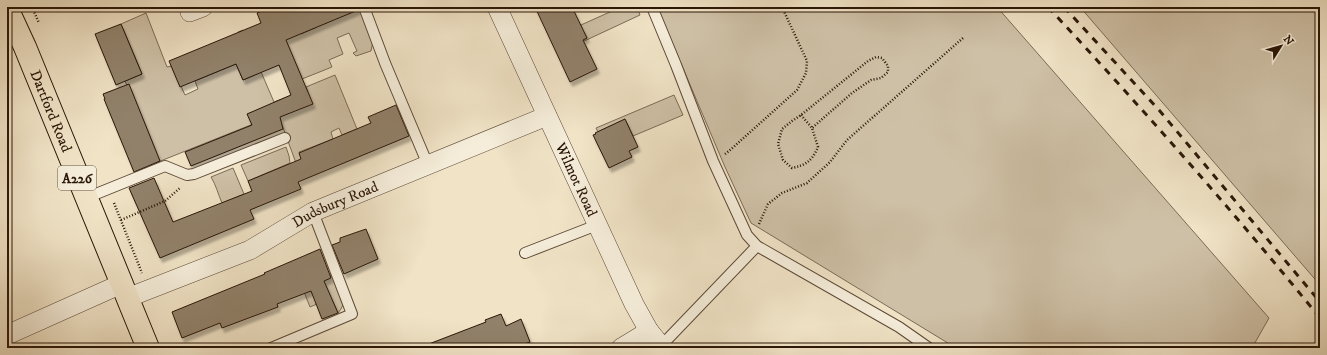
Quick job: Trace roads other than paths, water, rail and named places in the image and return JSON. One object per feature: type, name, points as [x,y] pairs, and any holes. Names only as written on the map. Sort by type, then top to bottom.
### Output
[{"type":"main road","name":"Dartford Road","points":[[7,8],[25,47],[148,348]]},
{"type":"street","name":"Wilmot Road","points":[[497,7],[634,304],[648,331],[662,347]]},
{"type":"street","name":"Dudsbury Road","points":[[7,335],[124,291],[250,250],[313,212],[547,116]]},
{"type":"street","points":[[621,348],[648,331]]},
{"type":"lane","points":[[364,7],[385,63],[428,166]]},
{"type":"lane","points":[[652,7],[713,161],[746,235],[757,246],[898,327],[929,348]]},
{"type":"lane","points":[[86,198],[165,166],[187,175],[194,174],[285,138]]},
{"type":"lane","points":[[271,348],[352,314],[313,212]]},
{"type":"lane","points":[[525,253],[597,225]]},
{"type":"lane","points":[[662,347],[757,246]]},
{"type":"railway","points":[[1048,7],[1187,160],[1320,318]]},
{"type":"railway","points":[[1064,7],[1159,110],[1320,302]]}]
